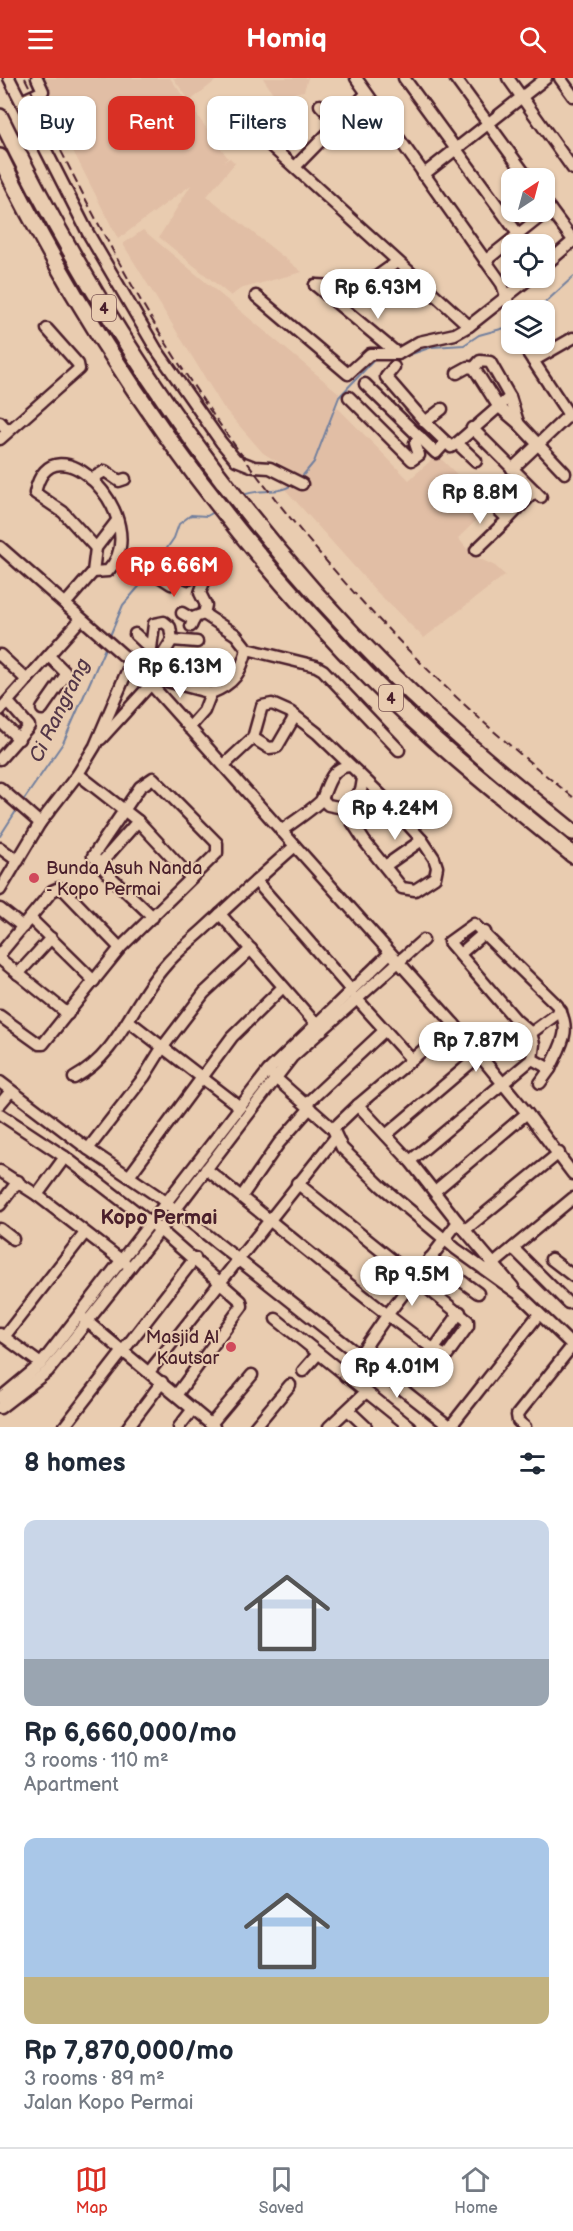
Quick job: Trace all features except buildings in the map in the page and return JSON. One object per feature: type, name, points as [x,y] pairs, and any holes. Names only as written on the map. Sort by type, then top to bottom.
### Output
[{"type":"highway","name":"4","points":[[0,117],[34,187],[102,304],[156,387],[245,510],[391,673],[483,758],[573,832]]},
{"type":"highway","name":"4","points":[[0,157],[41,236],[90,320],[141,399],[230,520],[287,588],[376,685],[471,772],[573,855]]},
{"type":"street","points":[[9,78],[18,96]]},
{"type":"street","points":[[32,96],[42,91],[37,78]]},
{"type":"street","points":[[356,78],[501,284]]},
{"type":"street","points":[[404,78],[518,234],[530,222]]},
{"type":"street","points":[[455,78],[521,168]]},
{"type":"street","points":[[508,78],[573,169]]},
{"type":"street","points":[[423,175],[546,78]]},
{"type":"street","points":[[560,78],[573,96]]},
{"type":"street","points":[[295,167],[320,141]]},
{"type":"street","points":[[46,150],[88,233],[156,349],[222,442],[236,460],[254,467],[270,468],[298,481]]},
{"type":"street","points":[[276,150],[470,326]]},
{"type":"street","points":[[555,213],[569,226],[573,240],[555,256]]},
{"type":"street","points":[[485,261],[501,248]]},
{"type":"street","points":[[397,262],[362,288],[315,285],[398,354]]},
{"type":"street","points":[[503,288],[508,300]]},
{"type":"street","points":[[256,296],[346,374],[370,354],[398,354],[419,342],[455,334],[470,326],[507,297],[516,289],[513,288]]},
{"type":"street","points":[[0,422],[4,435],[79,369],[78,364],[47,329]]},
{"type":"street","points":[[533,361],[573,338]]},
{"type":"street","points":[[513,469],[569,415],[528,354]]},
{"type":"street","points":[[474,368],[480,361],[490,362],[510,397],[518,423]]},
{"type":"street","points":[[394,367],[386,376],[425,422],[451,447],[510,397]]},
{"type":"street","points":[[457,373],[468,367],[474,368],[498,406],[518,423],[565,473]]},
{"type":"street","points":[[376,397],[392,383]]},
{"type":"street","points":[[365,384],[436,453],[446,442]]},
{"type":"street","points":[[349,396],[412,460],[419,455],[415,443],[420,437]]},
{"type":"street","points":[[425,422],[442,409]]},
{"type":"street","points":[[472,428],[538,494],[476,550]]},
{"type":"street","points":[[458,443],[476,461]]},
{"type":"street","points":[[93,572],[108,571],[118,557],[122,541],[116,522],[116,510],[92,479],[81,470],[64,463],[44,473],[37,483],[35,493],[63,512],[96,548]]},
{"type":"street","points":[[92,479],[105,471],[119,481],[125,479]]},
{"type":"street","points":[[489,501],[508,519]]},
{"type":"street","points":[[65,604],[93,572],[96,548],[116,522]]},
{"type":"street","points":[[0,547],[34,572],[81,619],[114,645],[151,681],[189,728],[454,1024],[527,1113],[573,1174]]},
{"type":"street","points":[[154,573],[171,584],[180,575],[189,579],[197,575],[202,579],[204,582],[200,593],[206,605],[204,614],[192,623],[182,613]]},
{"type":"street","points":[[204,614],[236,635],[247,649],[321,668],[399,750]]},
{"type":"street","points":[[0,749],[29,725],[4,706],[50,657],[81,619]]},
{"type":"street","points":[[95,746],[151,681],[172,640],[170,627],[164,622],[154,624],[151,649],[135,634]]},
{"type":"street","points":[[172,640],[197,642]]},
{"type":"street","points":[[151,681],[211,693],[233,682],[242,670],[247,649]]},
{"type":"street","points":[[0,655],[27,680]]},
{"type":"street","points":[[42,709],[66,672],[50,657]]},
{"type":"street","points":[[0,890],[40,823],[78,774],[95,746],[131,662]]},
{"type":"street","points":[[189,728],[206,707],[211,693]]},
{"type":"street","points":[[224,765],[253,738],[261,708],[265,704],[279,706],[317,733],[384,798],[422,840],[437,867],[436,874],[428,883],[415,890],[406,890],[399,885],[343,808],[328,806],[322,799]]},
{"type":"street","points":[[253,738],[269,748],[277,747],[296,716]]},
{"type":"street","points":[[0,721],[16,737]]},
{"type":"street","points":[[0,759],[16,737]]},
{"type":"street","points":[[281,831],[322,799],[323,791],[334,773],[343,766],[350,766]]},
{"type":"street","points":[[78,774],[138,821],[191,878]]},
{"type":"street","points":[[0,1016],[40,1045],[68,1014],[120,948],[153,917],[191,878],[215,856],[219,847],[159,781],[153,778],[143,783],[93,856],[112,878],[153,917]]},
{"type":"street","points":[[343,808],[361,791],[363,779]]},
{"type":"street","points":[[0,788],[40,823]]},
{"type":"street","points":[[101,863],[138,821]]},
{"type":"street","points":[[385,866],[422,840]]},
{"type":"street","points":[[74,1078],[88,1070],[130,1022],[132,1010],[164,965],[295,846]]},
{"type":"street","points":[[0,849],[18,861]]},
{"type":"street","points":[[256,881],[411,1059]]},
{"type":"street","points":[[0,954],[52,891],[61,889],[120,948]]},
{"type":"street","points":[[0,909],[51,938],[94,981]]},
{"type":"street","points":[[220,914],[315,1023]]},
{"type":"street","points":[[410,1161],[532,1059],[534,1044],[531,1033],[516,1020],[460,954],[485,932],[561,1011],[566,1022],[567,1032],[550,1069],[540,1083]]},
{"type":"street","points":[[18,974],[51,938]]},
{"type":"street","points":[[170,1206],[206,1169],[272,1074],[394,957],[423,940]]},
{"type":"street","points":[[88,1149],[144,1077],[162,1048],[204,993],[251,950]]},
{"type":"street","points":[[0,959],[68,1014]]},
{"type":"street","points":[[130,1175],[242,1024],[283,987]]},
{"type":"street","points":[[2,1393],[41,1364],[83,1318],[170,1206],[240,1107],[272,1074],[315,1023],[353,994]]},
{"type":"street","points":[[531,1033],[561,1011]]},
{"type":"street","points":[[130,1022],[240,1107]]},
{"type":"street","points":[[149,1372],[220,1281],[240,1260],[358,1105],[454,1024]]},
{"type":"street","points":[[242,1196],[308,1106],[385,1030]]},
{"type":"street","points":[[386,1135],[480,1055]]},
{"type":"street","points":[[532,1059],[550,1069]]},
{"type":"street","points":[[272,1074],[308,1106],[334,1134],[342,1149],[381,1186],[445,1239],[520,1295]]},
{"type":"street","points":[[0,1082],[88,1149],[130,1175],[450,1427],[539,1314]]},
{"type":"street","points":[[0,1104],[11,1091]]},
{"type":"street","points":[[358,1105],[410,1161],[461,1226],[520,1295],[573,1345],[517,1415],[518,1422],[525,1427]]},
{"type":"street","points":[[435,1191],[527,1113]]},
{"type":"street","points":[[0,1114],[65,1157],[155,1226],[195,1258],[241,1301],[242,1306],[177,1394]]},
{"type":"street","points":[[561,1156],[573,1167]]},
{"type":"street","points":[[345,1376],[388,1314],[445,1239],[561,1156]]},
{"type":"street","points":[[37,1195],[65,1157]]},
{"type":"street","points":[[206,1169],[434,1349],[460,1312],[297,1184]]},
{"type":"street","points":[[0,1171],[37,1195],[126,1264]]},
{"type":"street","points":[[0,1205],[18,1182]]},
{"type":"street","points":[[486,1271],[571,1202]]},
{"type":"street","points":[[0,1229],[13,1239]]},
{"type":"street","points":[[41,1364],[2,1336],[85,1233]]},
{"type":"street","points":[[513,1248],[567,1303]]},
{"type":"street","points":[[64,1427],[195,1258]]},
{"type":"street","points":[[430,1258],[478,1293]]},
{"type":"street","points":[[551,1259],[572,1274]]},
{"type":"street","points":[[83,1318],[213,1425],[252,1375]]},
{"type":"street","points":[[0,1408],[48,1371],[83,1318]]},
{"type":"street","points":[[276,1319],[410,1427]]},
{"type":"street","points":[[303,1371],[317,1354]]},
{"type":"street","points":[[128,1427],[162,1382]]},
{"type":"street","points":[[255,1427],[290,1386]]},
{"type":"street","points":[[329,1427],[366,1392]]},
{"type":"street","points":[[179,1427],[193,1409]]},
{"type":"street","points":[[348,1410],[366,1427]]},
{"type":"shaded area","points":[[36,78],[170,78],[183,96],[108,96],[108,150],[195,150],[195,112],[207,129],[207,150],[222,150],[228,158],[223,162],[230,158],[235,163],[207,196],[302,272],[240,289],[231,296],[159,237],[191,185],[118,239],[73,150],[96,150],[96,96],[45,96]]},
{"type":"shaded area","points":[[173,78],[219,78],[195,97],[186,96]]},
{"type":"shaded area","points":[[263,78],[308,78],[304,91],[294,93],[296,96],[275,96]]},
{"type":"shaded area","points":[[143,230],[339,393],[335,405],[409,480],[437,455],[471,488],[467,492],[484,513],[458,538],[472,555],[495,566],[505,575],[424,638],[376,591],[283,487],[299,475],[263,453],[223,407],[123,244]]},
{"type":"waterway","name":"Ci Rangrang","points":[[548,300],[573,277]]},
{"type":"waterway","name":"Ci Rangrang","points":[[400,358],[432,347],[464,345],[479,335],[501,329]]},
{"type":"waterway","name":"Ci Rangrang","points":[[300,479],[314,462],[339,397],[375,359]]},
{"type":"waterway","name":"Ci Rangrang","points":[[242,496],[248,493],[281,490],[293,484]]},
{"type":"waterway","name":"Ci Rangrang","points":[[152,570],[174,538],[179,524],[191,515],[207,516],[216,511]]},
{"type":"waterway","name":"Ci Rangrang","points":[[109,638],[123,605],[149,575]]},
{"type":"waterway","name":"Ci Rangrang","points":[[21,804],[63,743],[106,646]]},
{"type":"waterway","name":"Ci Rangrang","points":[[0,836],[18,808]]},
{"type":"railway","points":[[25,78],[82,192],[164,340],[227,435],[270,492],[315,548],[412,654],[518,752],[573,797]]},
{"type":"place","name":"Bunda Asuh Nanda - Kopo Permai","points":[[34,878]]},
{"type":"place","name":"Masjid Al Kautsar","points":[[231,1347]]},
{"type":"district","name":"Kopo Permai","points":[[159,1217]]}]
